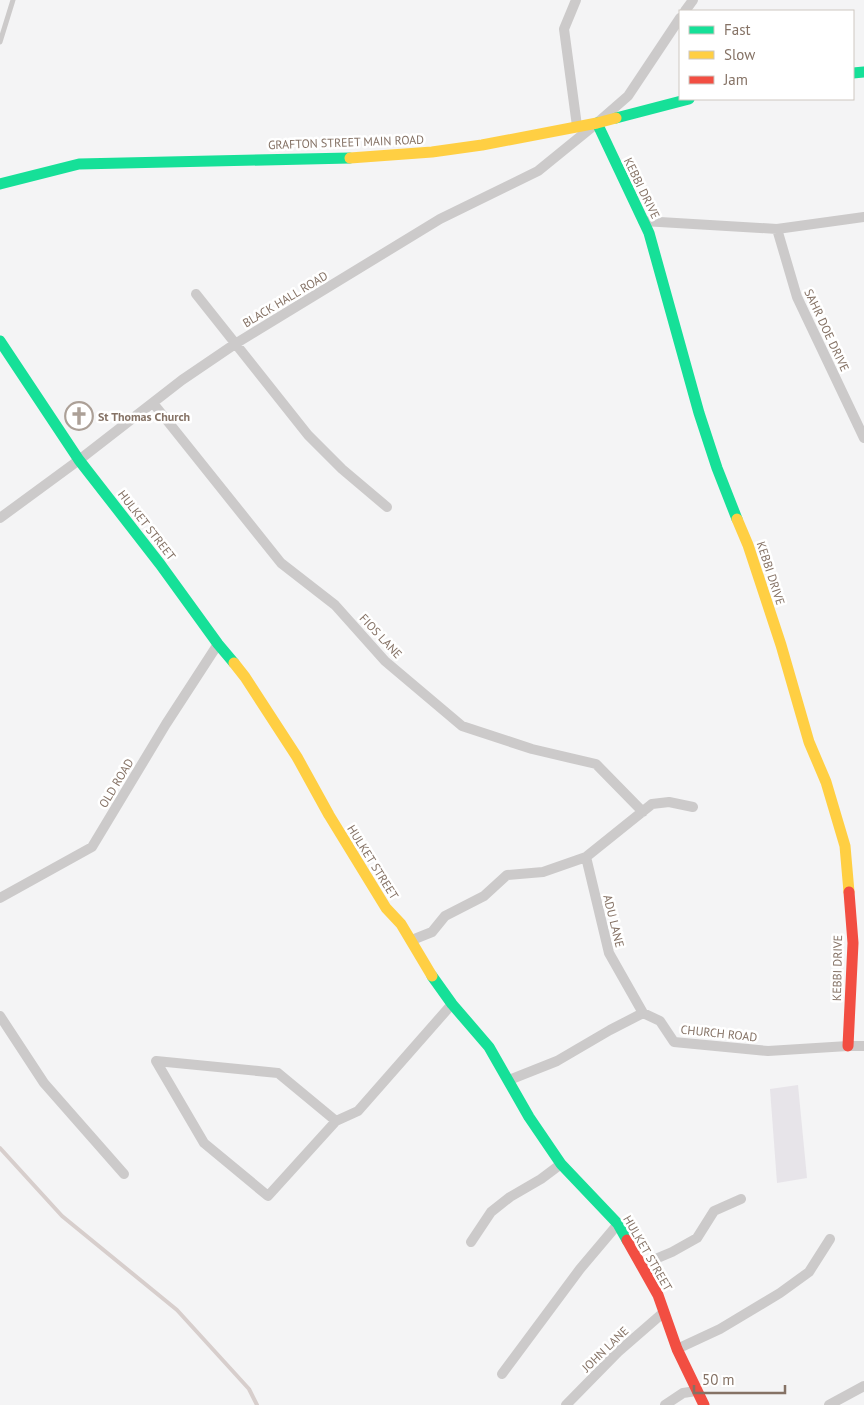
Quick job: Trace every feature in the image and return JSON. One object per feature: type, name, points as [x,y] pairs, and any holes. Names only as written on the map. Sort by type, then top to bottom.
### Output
[{"type":"street","points":[[576,0],[564,29],[577,126]]},
{"type":"street","name":"BLACK HALL ROAD","points":[[0,518],[79,460],[182,380],[235,344],[440,219],[538,170],[628,96],[679,20]]},
{"type":"street","name":"GRAFTON STREET MAIN ROAD","points":[[0,184],[79,164],[349,158],[432,152],[482,145],[597,123],[686,100]]},
{"type":"street","name":"KEBBI DRIVE","points":[[597,123],[649,234],[699,413],[717,468],[748,544],[781,645],[809,742],[826,782],[845,846],[853,943],[848,1046]]},
{"type":"street","points":[[644,221],[777,229],[864,216]]},
{"type":"street","name":"SAHR DOE DRIVE","points":[[777,229],[797,297],[864,438]]},
{"type":"street","points":[[196,294],[308,436],[342,469],[387,507]]},
{"type":"street","name":"HULKET STREET","points":[[0,341],[79,460],[160,564],[218,644],[246,677],[297,757],[328,815],[386,908],[401,924],[428,970],[452,1004],[489,1047],[529,1117],[561,1164],[618,1224],[658,1295],[677,1349],[704,1405]]},
{"type":"street","name":"FIOS LANE","points":[[153,403],[281,564],[335,604],[385,661],[462,726],[532,749],[596,764],[642,812]]},
{"type":"street","name":"OLD ROAD","points":[[0,898],[92,847],[166,724],[218,644]]},
{"type":"street","points":[[412,940],[432,932],[445,916],[484,896],[507,875],[543,872],[586,857],[652,804],[670,802],[693,807]]},
{"type":"street","name":"ADU LANE","points":[[586,857],[609,953],[643,1013]]},
{"type":"street","points":[[336,1121],[278,1073],[156,1061],[204,1143],[268,1196],[336,1121],[358,1110],[452,1004]]},
{"type":"street","points":[[509,1080],[556,1061],[643,1013]]},
{"type":"street","name":"CHURCH ROAD","points":[[643,1013],[660,1021],[674,1042],[768,1051],[864,1046]]},
{"type":"street","points":[[0,1016],[44,1083],[124,1174]]},
{"type":"street","points":[[471,1242],[491,1212],[510,1197],[541,1179],[561,1164]]},
{"type":"street","points":[[641,1265],[672,1252],[696,1238],[714,1211],[740,1199]]},
{"type":"street","points":[[502,1374],[580,1269],[618,1224]]},
{"type":"street","points":[[677,1349],[720,1329],[780,1293],[809,1272],[830,1239]]},
{"type":"street","name":"JOHN LANE","points":[[566,1405],[618,1352],[664,1312]]},
{"type":"street","points":[[829,1405],[864,1386]]},
{"type":"street","points":[[665,1405],[684,1393],[696,1391]]},
{"type":"lane","points":[[0,42],[13,0]]},
{"type":"shaded area","points":[[798,1085],[807,1178],[777,1183],[770,1089]]},
{"type":"waterway","points":[[0,1148],[62,1216],[177,1310],[249,1389],[257,1405]]},
{"type":"traffic: fast","points":[[854,73],[864,72]]},
{"type":"traffic: fast","points":[[616,118],[685,100]]},
{"type":"traffic: fast","points":[[597,123],[649,233],[699,413],[717,468],[737,519]]},
{"type":"traffic: fast","points":[[0,184],[79,164],[350,158]]},
{"type":"traffic: fast","points":[[0,341],[79,460],[234,663]]},
{"type":"traffic: fast","points":[[432,976],[452,1004],[489,1047],[529,1117],[561,1164],[618,1224],[627,1240]]},
{"type":"traffic: slow","points":[[350,158],[432,152],[482,145],[616,118]]},
{"type":"traffic: slow","points":[[737,519],[748,545],[781,645],[809,742],[826,782],[845,846],[849,892]]},
{"type":"traffic: slow","points":[[234,663],[297,757],[329,815],[386,908],[401,924],[432,976]]},
{"type":"traffic: jam","points":[[848,1046],[853,943],[849,892]]},
{"type":"traffic: jam","points":[[627,1240],[658,1295],[677,1349],[704,1405]]},
{"type":"place","name":"St Thomas Church","points":[[79,416]]}]
